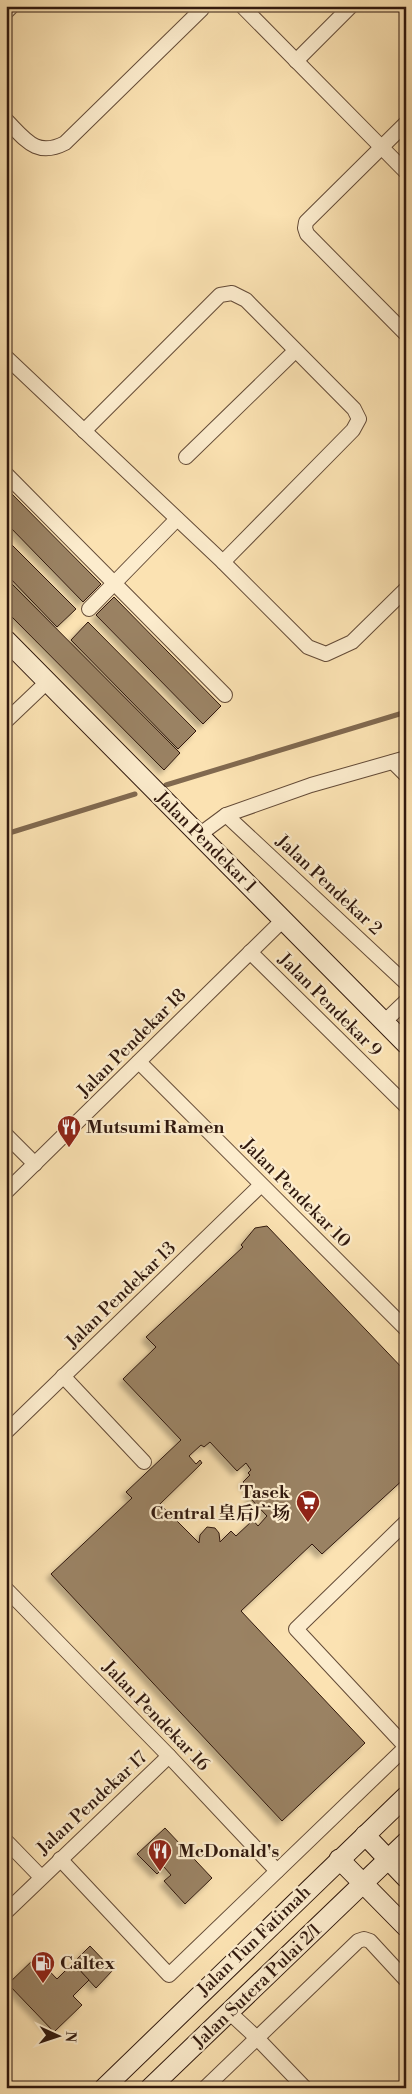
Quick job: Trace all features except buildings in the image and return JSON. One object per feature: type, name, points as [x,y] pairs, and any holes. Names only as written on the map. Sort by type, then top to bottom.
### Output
[{"type":"main road","name":"Jalan Pendekar 1","points":[[6,640],[406,1044]]},
{"type":"main road","name":"Jalan Tun Fatimah","points":[[104,2088],[406,1796]]},
{"type":"main road","points":[[365,1836],[406,1878]]},
{"type":"main road","points":[[364,1884],[406,1842]]},
{"type":"main road","points":[[339,1859],[406,1927]]},
{"type":"main road","name":"Jalan Sutera Pulai 2/1","points":[[150,2088],[364,1884]]},
{"type":"street","points":[[6,12],[12,6]]},
{"type":"street","points":[[242,6],[406,172]]},
{"type":"street","points":[[296,61],[351,6]]},
{"type":"street","points":[[6,120],[36,148],[52,150],[65,143],[202,9]]},
{"type":"street","points":[[406,123],[380,146],[306,222],[304,228],[307,234],[406,334]]},
{"type":"street","points":[[84,431],[220,295],[232,292],[246,300],[354,409],[359,419],[353,430],[223,562]]},
{"type":"street","points":[[186,457],[295,351]]},
{"type":"street","points":[[6,357],[223,562],[308,647],[326,654],[352,642],[406,589]]},
{"type":"street","points":[[6,474],[225,695]]},
{"type":"street","points":[[89,609],[177,519]]},
{"type":"street","points":[[6,721],[47,682]]},
{"type":"street","points":[[199,835],[226,815],[311,785],[399,760],[406,775]]},
{"type":"street","name":"Jalan Pendekar 2","points":[[226,815],[406,983]]},
{"type":"street","name":"Jalan Pendekar 18","points":[[6,1192],[283,920]]},
{"type":"street","name":"Jalan Pendekar 9","points":[[250,952],[406,1106]]},
{"type":"street","points":[[384,1022],[406,1001]]},
{"type":"street","name":"Jalan Pendekar 10","points":[[139,1062],[406,1329]]},
{"type":"street","points":[[6,1134],[35,1164]]},
{"type":"street","name":"Jalan Pendekar 13","points":[[6,1432],[261,1185]]},
{"type":"street","points":[[63,1376],[144,1462]]},
{"type":"street","points":[[60,1859],[169,1975],[406,1747],[296,1628],[406,1522]]},
{"type":"street","name":"Jalan Pendekar 16","points":[[6,1588],[169,1756],[277,1871]]},
{"type":"street","name":"Jalan Pendekar 17","points":[[6,1912],[169,1756]]},
{"type":"street","name":"Jalan Pendekar 17","points":[[6,1841],[41,1878]]},
{"type":"street","points":[[205,2088],[358,1941],[364,1939],[370,1941],[406,1980]]},
{"type":"street","points":[[229,2012],[306,2088]]},
{"type":"waterway","points":[[166,785],[406,712]]},
{"type":"waterway","points":[[6,834],[135,794]]},
{"type":"place","name":"Mutsumi Ramen","points":[[69,1148]]},
{"type":"place","name":"Tasek Central 皇后广场","points":[[308,1523]]},
{"type":"place","name":"McDonald's","points":[[160,1872]]},
{"type":"place","name":"Caltex","points":[[43,1984]]}]
